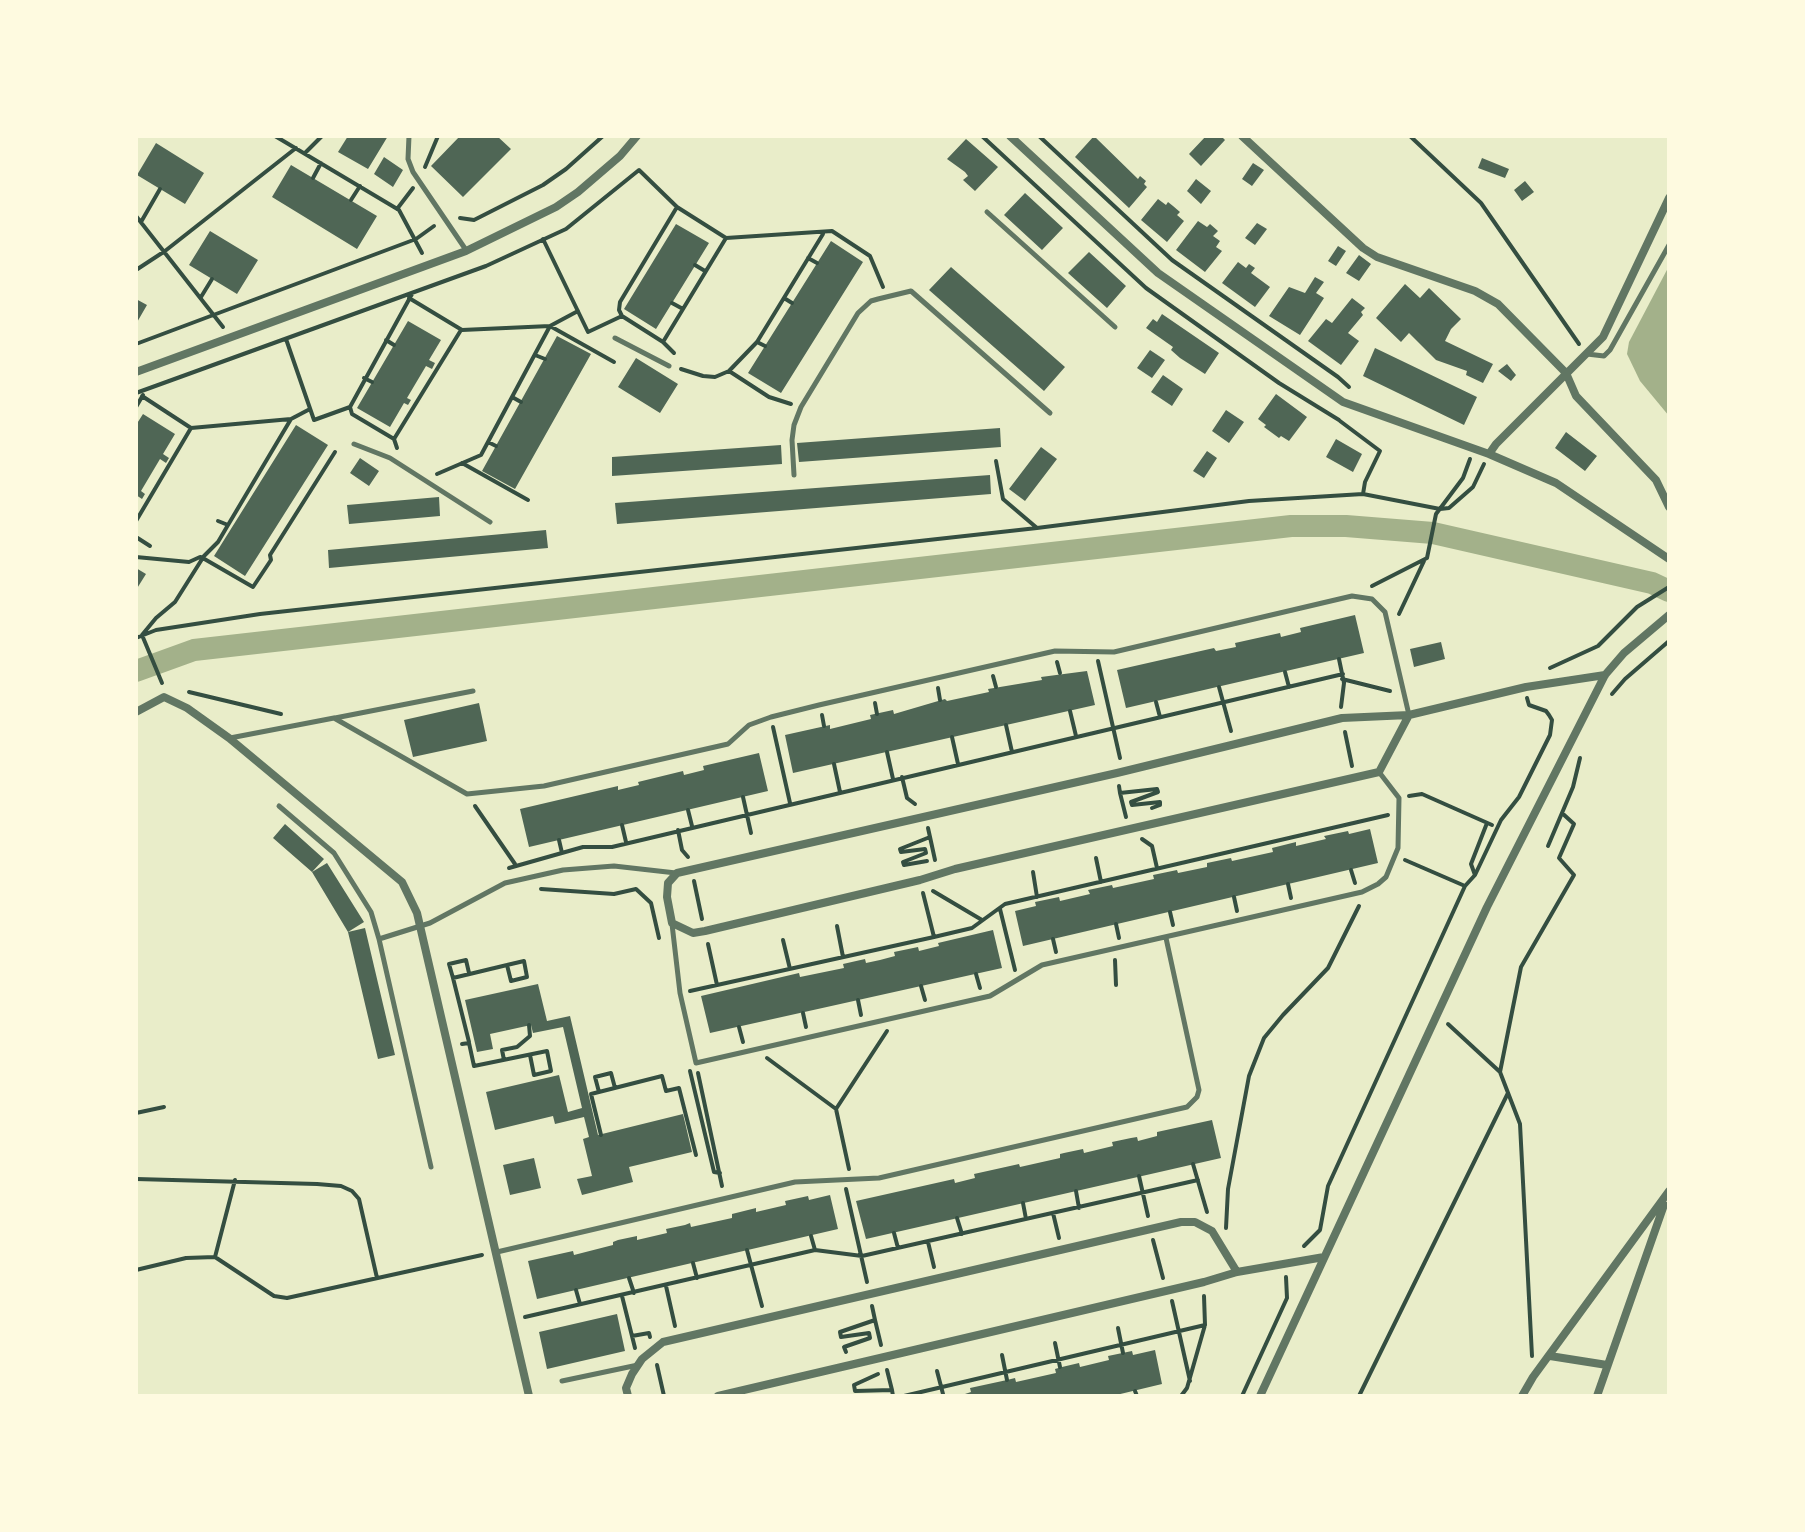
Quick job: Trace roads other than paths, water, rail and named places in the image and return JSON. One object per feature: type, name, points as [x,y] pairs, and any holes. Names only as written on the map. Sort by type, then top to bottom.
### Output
[{"type":"street","points":[[136,372],[466,251],[556,207],[620,156],[637,136]]},
{"type":"street","points":[[1010,136],[1158,273],[1343,402],[1489,454],[1556,483],[1669,559]]},
{"type":"street","points":[[1242,136],[1363,248],[1392,264],[1475,291],[1498,304],[1566,373],[1576,396],[1656,480],[1669,507]]},
{"type":"street","points":[[1489,454],[1603,337],[1669,198]]},
{"type":"street","points":[[1260,1396],[1487,907],[1605,675],[1624,653],[1669,615]]},
{"type":"street","points":[[1409,715],[1379,772],[955,869],[705,931],[693,933],[672,923],[668,883],[677,873],[1342,718],[1409,715],[1526,687],[1605,675]]},
{"type":"street","points":[[136,712],[164,697],[187,708],[229,738],[402,882],[417,913],[529,1396]]},
{"type":"street","points":[[1522,1396],[1668,1194]]},
{"type":"street","points":[[1597,1396],[1668,1194]]},
{"type":"street","points":[[628,1396],[626,1388],[639,1365],[652,1349],[663,1342],[1181,1222],[1195,1222],[1212,1231],[1237,1272]]},
{"type":"street","points":[[718,1396],[1237,1272],[1324,1257]]},
{"type":"street","points":[[1550,1356],[1607,1365]]},
{"type":"lane","points":[[409,136],[408,159],[413,172],[466,251]]},
{"type":"lane","points":[[987,212],[1115,327]]},
{"type":"lane","points":[[1586,354],[1604,356],[1610,350],[1669,245]]},
{"type":"lane","points":[[794,475],[792,440],[801,407],[858,313],[871,301],[886,297],[911,291],[1050,413]]},
{"type":"lane","points":[[615,338],[669,366]]},
{"type":"lane","points":[[354,444],[390,458],[490,522]]},
{"type":"lane","points":[[334,718],[467,794],[544,786],[728,744],[749,725],[771,717],[1055,651],[1114,652],[1352,596],[1372,599],[1385,612],[1409,715]]},
{"type":"lane","points":[[229,738],[473,691]]},
{"type":"lane","points":[[672,923],[680,993],[696,1063],[990,996],[1042,965],[1368,890],[1386,877],[1396,856],[1400,825],[1399,798],[1379,772]]},
{"type":"lane","points":[[279,806],[334,853],[371,912],[431,1167]]},
{"type":"lane","points":[[379,939],[420,927],[505,883],[563,870],[614,866],[677,873]]},
{"type":"lane","points":[[497,1252],[806,1180],[879,1178],[1187,1107],[1197,1097],[1199,1090],[1166,938]]},
{"type":"lane","points":[[562,1381],[639,1365]]},
{"type":"waterway","points":[[136,671],[194,650],[1291,526],[1346,526],[1433,533],[1652,583],[1669,591]]}]
